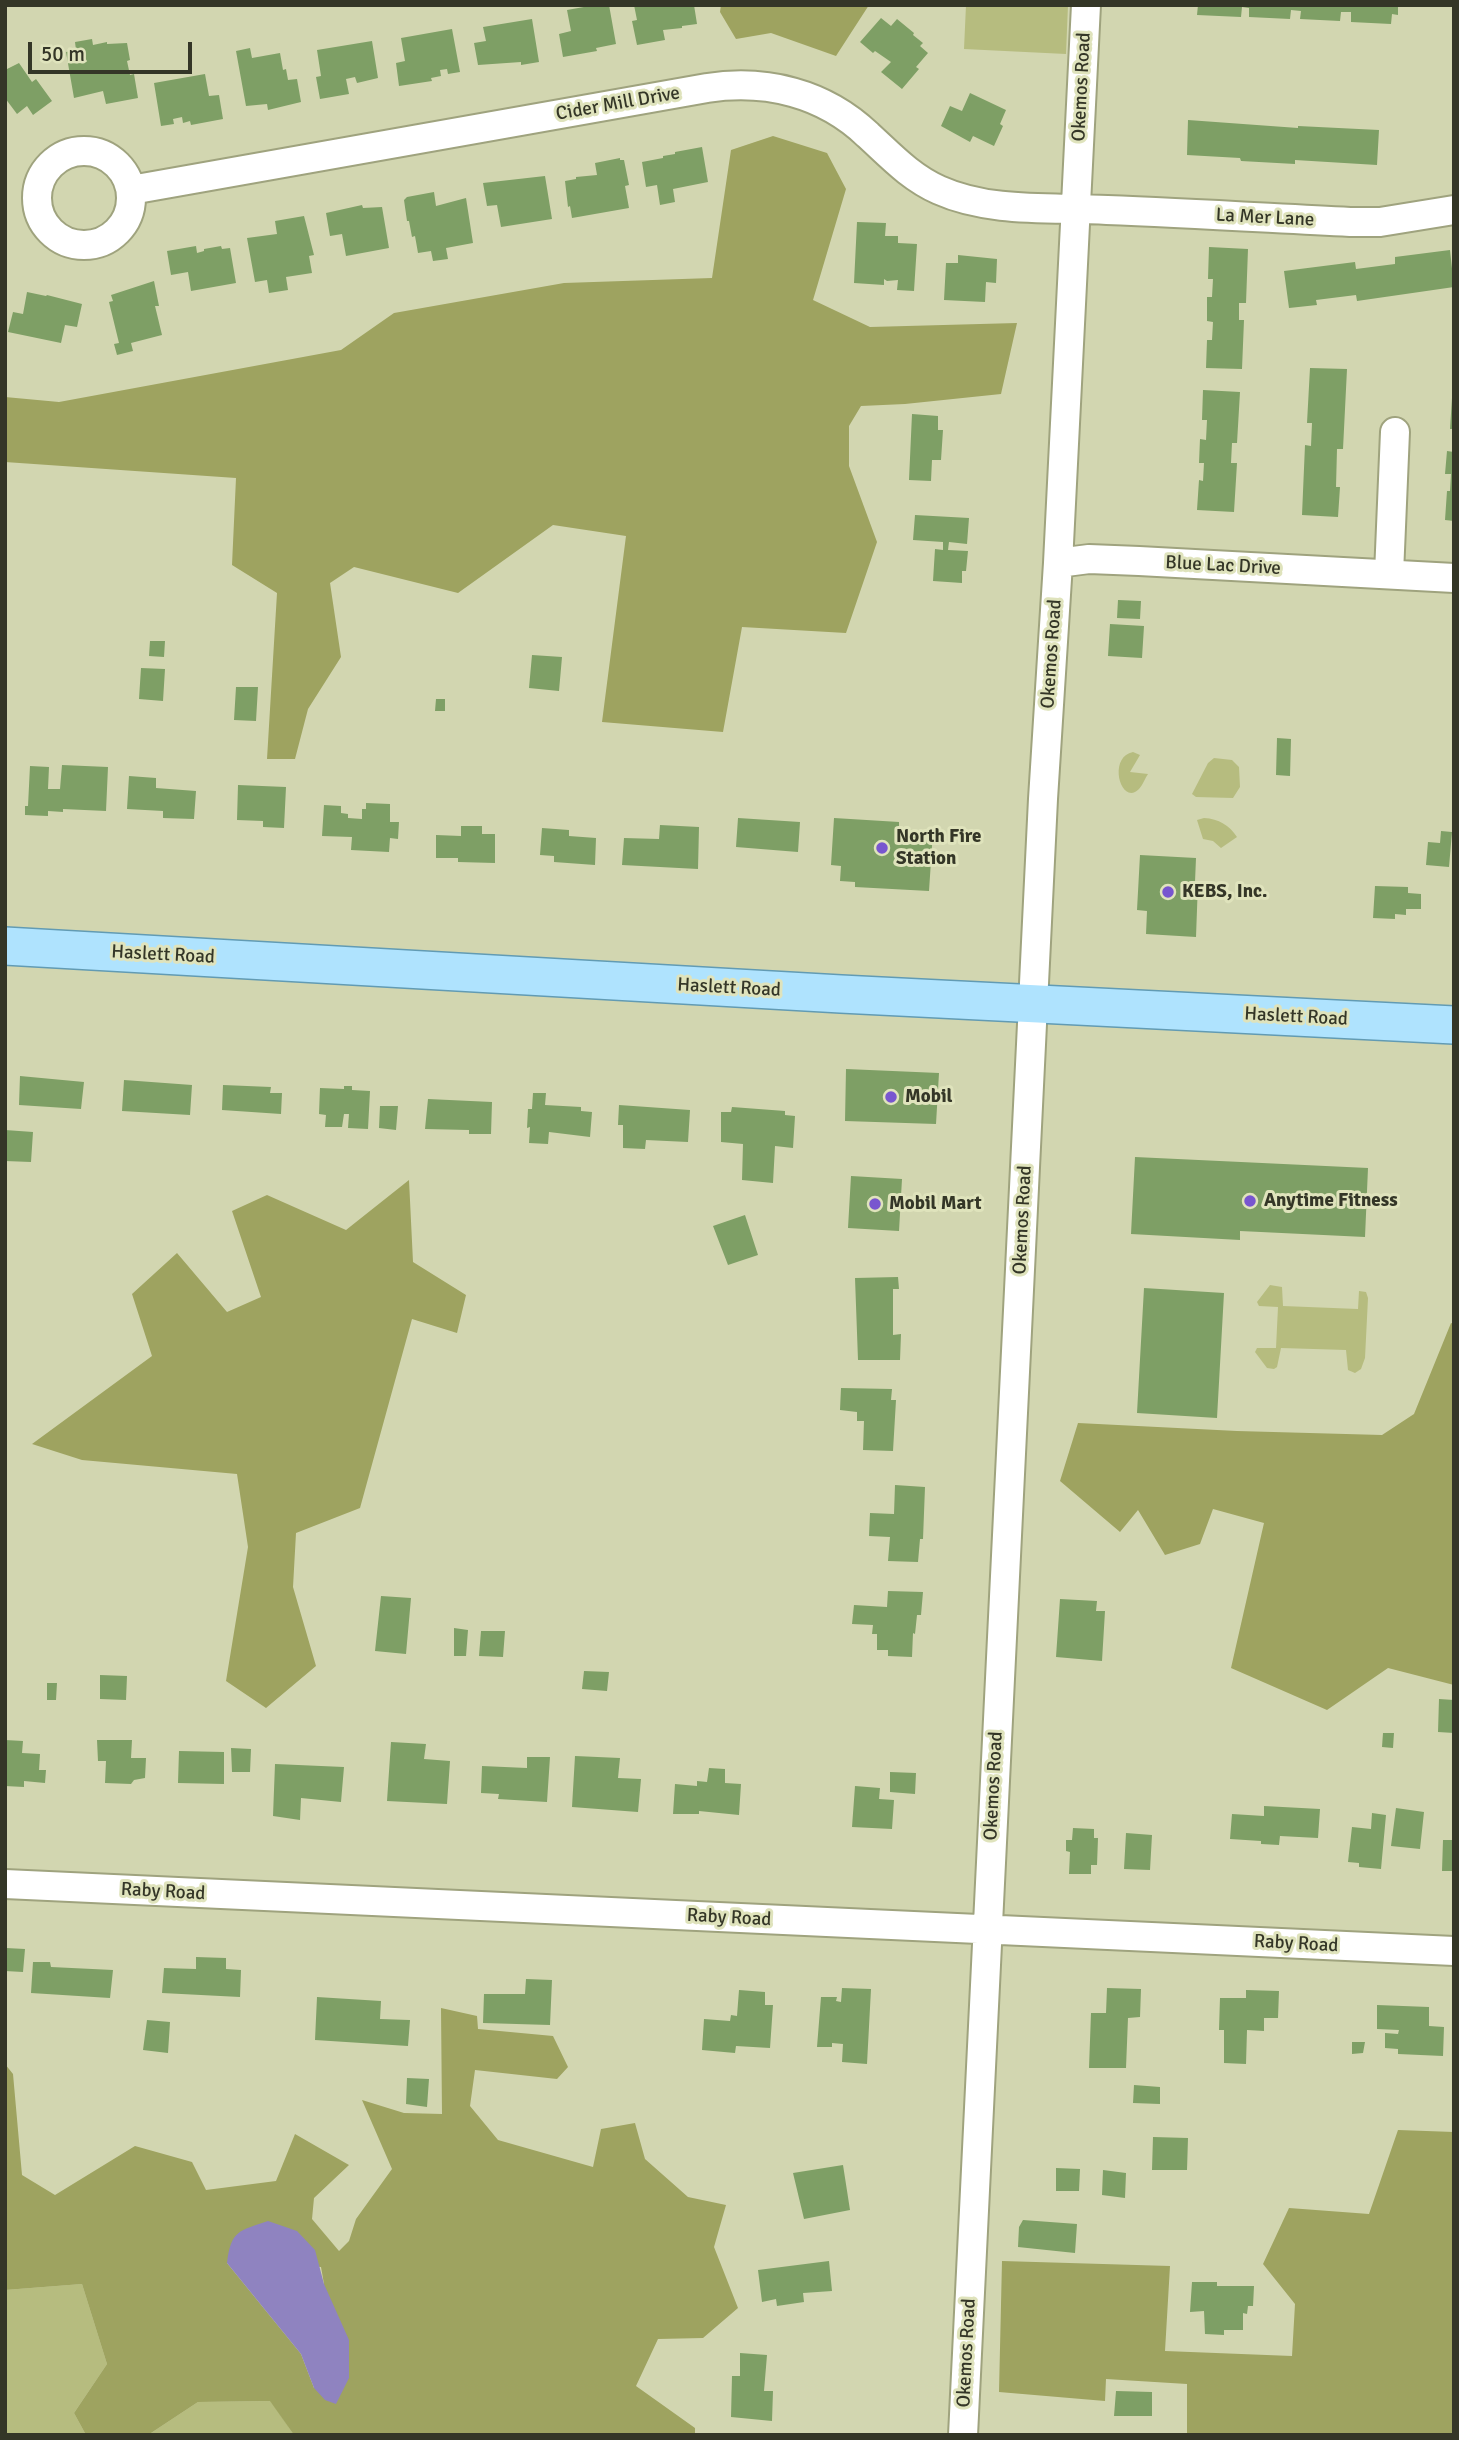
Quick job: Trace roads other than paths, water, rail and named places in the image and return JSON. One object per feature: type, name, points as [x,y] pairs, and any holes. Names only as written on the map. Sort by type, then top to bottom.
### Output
[{"type":"main road","name":"Haslett Road","points":[[5,946],[1454,1025]]},
{"type":"street","name":"Okemos Road","points":[[963,2435],[1045,762],[1058,563],[1086,5]]},
{"type":"street","name":"Cider Mill Drive","points":[[131,190],[707,88],[754,85],[796,92],[829,106],[859,127],[907,172],[954,196],[988,203],[1076,209]]},
{"type":"street","name":"La Mer Lane","points":[[1076,209],[1350,222],[1380,222],[1454,210]]},
{"type":"street","points":[[1388,575],[1395,432]]},
{"type":"street","name":"Blue Lac Drive","points":[[1058,563],[1088,559],[1454,578]]},
{"type":"street","name":"Raby Road","points":[[5,1884],[1454,1951]]},
{"type":"place","name":"North Fire Station","points":[[882,848]]},
{"type":"place","name":"KEBS, Inc.","points":[[1168,892]]},
{"type":"place","name":"Mobil","points":[[891,1097]]},
{"type":"place","name":"Anytime Fitness","points":[[1250,1201]]},
{"type":"place","name":"Mobil Mart","points":[[875,1204]]}]
